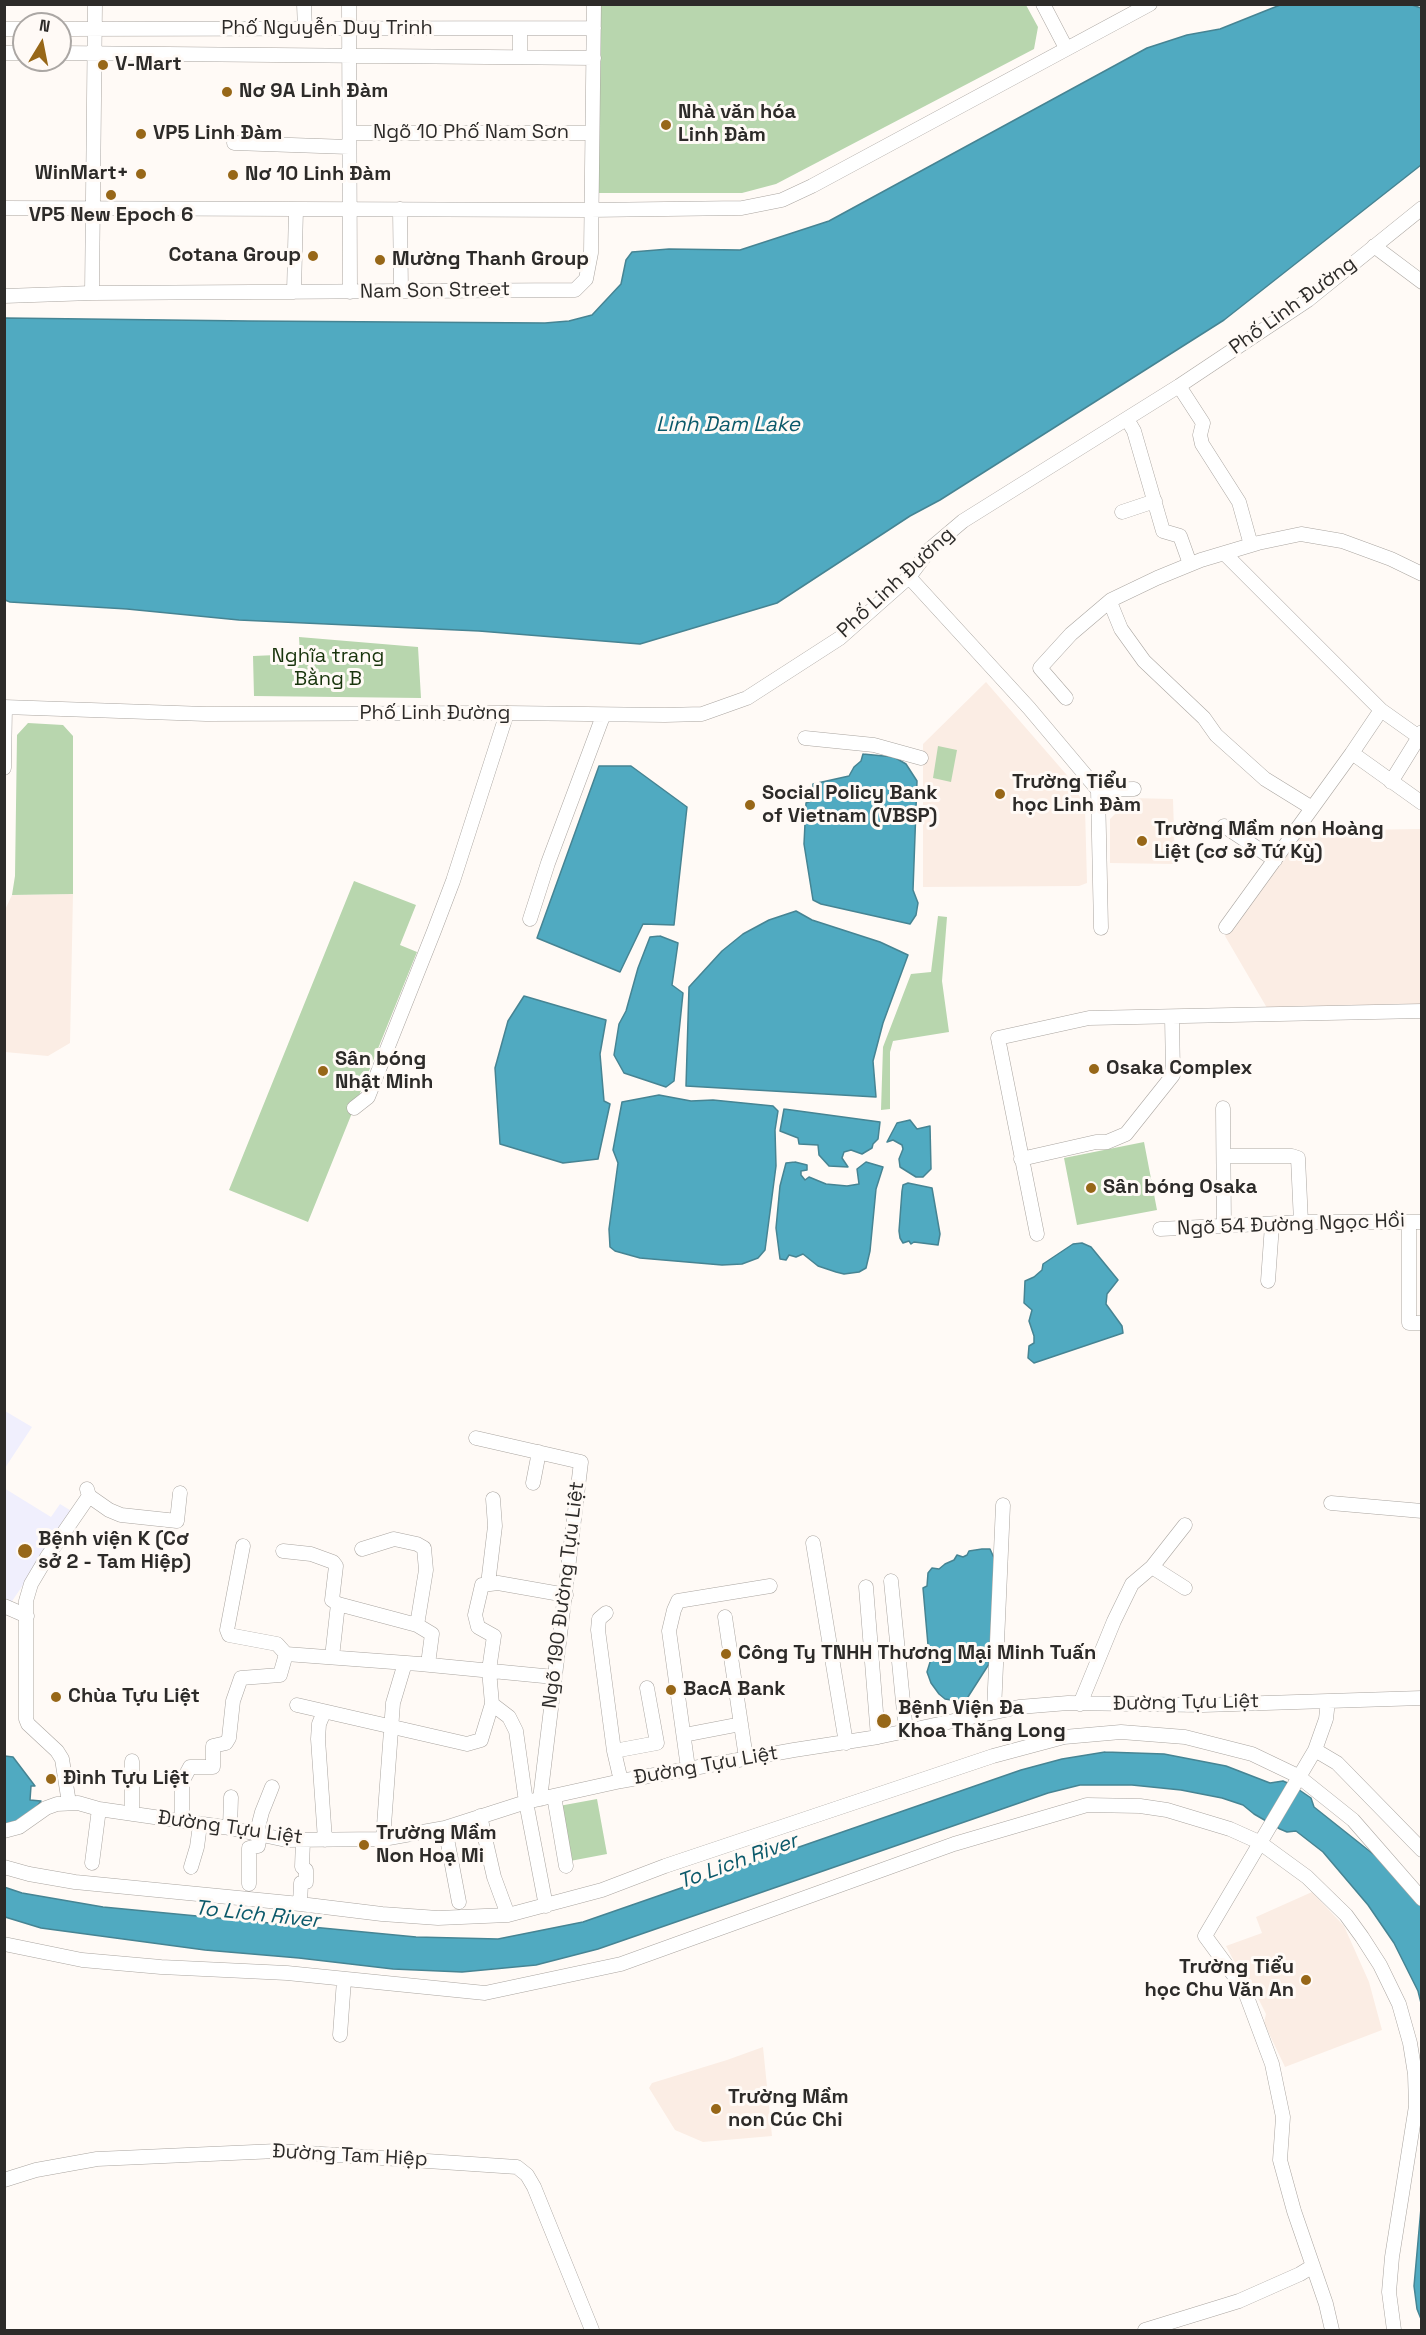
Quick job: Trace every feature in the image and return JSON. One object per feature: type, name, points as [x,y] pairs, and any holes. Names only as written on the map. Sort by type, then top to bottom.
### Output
[{"type":"street","points":[[92,293],[95,4]]},
{"type":"street","points":[[304,4],[305,30]]},
{"type":"street","points":[[349,4],[350,292]]},
{"type":"street","name":"Nam Son Street","points":[[4,296],[92,293],[575,290],[586,279],[591,253],[594,4]]},
{"type":"street","points":[[1043,4],[1066,48]]},
{"type":"street","points":[[4,208],[590,210],[742,208],[782,200],[876,153],[1150,4]]},
{"type":"street","name":"Phố Nguyễn Duy Trinh","points":[[72,29],[520,30],[594,28]]},
{"type":"street","points":[[418,30],[419,56]]},
{"type":"street","points":[[471,30],[472,57]]},
{"type":"street","points":[[520,30],[520,57]]},
{"type":"street","name":"Phố Nguyễn Duy Trinh","points":[[72,53],[594,58]]},
{"type":"street","name":"Ngõ 10 Phố Nam Sơn","points":[[234,143],[592,133]]},
{"type":"street","name":"Phố Linh Đường","points":[[5,707],[206,714],[507,713],[603,716],[702,714],[747,698],[840,638],[909,577],[930,549],[963,521],[1179,386],[1308,300],[1422,208]]},
{"type":"street","points":[[294,292],[296,209]]},
{"type":"street","points":[[400,209],[401,291]]},
{"type":"street","points":[[1374,246],[1422,282]]},
{"type":"street","points":[[1179,386],[1203,423],[1200,435],[1202,444],[1239,502],[1251,545]]},
{"type":"street","points":[[1127,419],[1134,431],[1163,531],[1180,536],[1190,564]]},
{"type":"street","points":[[1122,512],[1155,501]]},
{"type":"street","points":[[1066,698],[1040,669],[1071,634],[1110,602],[1190,564],[1251,545],[1301,534],[1342,541],[1391,559],[1422,574]]},
{"type":"street","points":[[1224,553],[1381,710],[1420,734],[1392,782]]},
{"type":"street","points":[[909,577],[1029,708],[1098,790],[1101,928]]},
{"type":"street","points":[[1110,602],[1121,629],[1144,661],[1204,718],[1216,735],[1265,779],[1312,808]]},
{"type":"street","points":[[4,768],[5,707]]},
{"type":"street","points":[[1226,927],[1354,751],[1381,710]]},
{"type":"street","points":[[354,1108],[368,1097],[434,931],[453,881],[507,713]]},
{"type":"street","points":[[530,919],[548,863],[603,716]]},
{"type":"street","points":[[805,738],[874,745],[921,758]]},
{"type":"street","points":[[1354,751],[1422,803]]},
{"type":"street","points":[[1098,790],[1134,789]]},
{"type":"street","points":[[1224,826],[1275,860]]},
{"type":"street","points":[[1037,1234],[998,1038],[1089,1018],[1422,1011]]},
{"type":"street","points":[[1021,1159],[1096,1142],[1107,1142],[1126,1134],[1173,1074],[1172,1017]]},
{"type":"street","points":[[1223,1108],[1224,1227]]},
{"type":"street","points":[[1224,1156],[1292,1156],[1298,1158],[1301,1222]]},
{"type":"street","name":"Ngõ 54 Đường Ngọc Hồi","points":[[1160,1228],[1301,1222],[1415,1222]]},
{"type":"street","points":[[1415,1222],[1415,1276],[1409,1323],[1422,1323]]},
{"type":"street","points":[[1268,1281],[1272,1225]]},
{"type":"street","name":"Ngõ 190 Đường Tựu Liệt","points":[[476,1438],[581,1462],[566,1595],[533,1801]]},
{"type":"street","points":[[533,1483],[538,1452]]},
{"type":"street","points":[[69,1803],[62,1759],[57,1751],[28,1724],[26,1719],[26,1601],[31,1584],[88,1492],[109,1510],[121,1515],[177,1521],[180,1493]]},
{"type":"street","points":[[488,1584],[495,1526],[493,1499]]},
{"type":"street","points":[[1331,1503],[1422,1511]]},
{"type":"street","points":[[994,1711],[1003,1505]]},
{"type":"street","points":[[1080,1704],[1114,1621],[1132,1584],[1152,1567],[1185,1525]]},
{"type":"street","points":[[362,1549],[394,1539],[417,1544],[424,1548],[426,1570],[417,1625]]},
{"type":"street","points":[[813,1543],[846,1743]]},
{"type":"street","points":[[243,1546],[227,1630],[228,1635],[277,1644],[286,1654],[428,1664],[554,1677]]},
{"type":"street","points":[[283,1551],[311,1554],[333,1562],[336,1566],[332,1600],[338,1604],[417,1625],[432,1634],[428,1664]]},
{"type":"street","points":[[1152,1567],[1185,1588]]},
{"type":"street","points":[[891,1581],[906,1732]]},
{"type":"street","points":[[297,1705],[467,1744],[481,1740],[492,1704],[489,1670],[494,1636],[478,1627],[475,1615],[482,1585],[498,1583],[566,1595]]},
{"type":"street","points":[[688,1768],[669,1631],[678,1601],[770,1586]]},
{"type":"street","points":[[866,1587],[878,1737]]},
{"type":"street","points":[[332,1657],[338,1604]]},
{"type":"street","points":[[4,1606],[27,1616]]},
{"type":"street","points":[[606,1613],[599,1619],[598,1630],[614,1751],[621,1781]]},
{"type":"street","points":[[725,1617],[746,1758]]},
{"type":"street","points":[[182,1821],[182,1782],[190,1767],[213,1767],[213,1746],[226,1743],[229,1738],[233,1701],[241,1678],[280,1675],[286,1654]]},
{"type":"street","points":[[383,1839],[390,1726],[393,1703],[405,1663]]},
{"type":"street","points":[[614,1751],[657,1743],[647,1688]]},
{"type":"street","name":"Đường Tựu Liệt","points":[[4,1831],[19,1827],[46,1808],[69,1803],[230,1828],[258,1835],[303,1840],[383,1839],[445,1828],[533,1801],[621,1781],[906,1732],[994,1711],[1041,1705],[1203,1705],[1422,1698]]},
{"type":"street","points":[[1328,1701],[1326,1719],[1315,1750],[1206,1936],[1244,1989],[1272,2064],[1283,2117],[1280,2160],[1332,2331]]},
{"type":"street","points":[[492,1704],[509,1717],[516,1731],[533,1801],[546,1906]]},
{"type":"street","points":[[324,1712],[319,1724],[318,1739],[325,1840]]},
{"type":"street","points":[[684,1735],[741,1724]]},
{"type":"street","points":[[4,1867],[75,1882],[382,1914],[438,1918],[508,1915],[602,1890],[665,1866],[993,1756],[1064,1737],[1121,1732],[1185,1737],[1252,1754],[1296,1779],[1353,1820],[1422,1899]]},
{"type":"street","points":[[1315,1750],[1336,1763],[1422,1850]]},
{"type":"street","points":[[132,1761],[132,1814]]},
{"type":"street","points":[[249,1884],[249,1848],[258,1846],[262,1812],[272,1787]]},
{"type":"street","points":[[554,1796],[566,1866]]},
{"type":"street","points":[[230,1828],[231,1797]]},
{"type":"street","points":[[4,1944],[82,1960],[161,1967],[287,1973],[484,1993],[621,1964],[954,1844],[1087,1805],[1140,1806],[1167,1810],[1262,1837],[1324,1892],[1362,1937],[1380,1965],[1399,2004],[1410,2043],[1415,2074],[1416,2106],[1392,2257],[1389,2292],[1393,2324],[1404,2331]]},
{"type":"street","points":[[92,1863],[99,1809]]},
{"type":"street","points":[[480,1816],[494,1877],[508,1915]]},
{"type":"street","points":[[191,1867],[200,1825]]},
{"type":"street","points":[[445,1828],[459,1902]]},
{"type":"street","points":[[300,1904],[301,1882],[306,1882],[306,1870],[302,1867],[303,1840]]},
{"type":"street","points":[[340,2035],[344,1980]]},
{"type":"street","name":"Đường Tam Hiệp","points":[[4,2180],[36,2170],[97,2158],[277,2151],[517,2167],[527,2175],[534,2187],[592,2331]]},
{"type":"street","points":[[1145,2331],[1239,2301],[1300,2274],[1312,2266]]},
{"type":"shaded area","name":"Trường Tiểu học Linh Đàm","points":[[986,682],[1072,781],[1085,807],[1087,883],[1079,886],[923,887],[923,744]]},
{"type":"shaded area","name":"Trường Mầm non Hoàng Liệt (cơ sở Tứ Kỳ)","points":[[1131,798],[1173,799],[1175,864],[1110,863],[1110,819]]},
{"type":"shaded area","points":[[1421,829],[1421,1005],[1267,1008],[1225,936],[1300,831]]},
{"type":"shaded area","points":[[73,894],[70,1043],[48,1056],[5,1052],[4,912],[12,895]]},
{"type":"shaded area","points":[[5,1411],[32,1427],[5,1468]]},
{"type":"shaded area","name":"Bệnh viện K (Cơ sở 2 - Tam Hiệp)","points":[[4,1488],[51,1517],[60,1504],[73,1512],[8,1607],[4,1605]]},
{"type":"shaded area","name":"Trường Tiểu học Chu Văn An","points":[[1312,1892],[1344,1926],[1369,1982],[1382,2030],[1285,2067],[1264,2023],[1266,2014],[1258,1998],[1252,1995],[1226,1946],[1262,1933],[1256,1917]]},
{"type":"shaded area","name":"Trường Mầm non Cúc Chi","points":[[763,2047],[772,2136],[703,2142],[675,2130],[649,2088],[652,2083]]},
{"type":"green space","points":[[600,5],[1026,5],[1038,27],[1034,49],[776,184],[742,193],[596,193]]},
{"type":"green space","name":"Nghĩa trang Bằng B","points":[[299,637],[418,647],[421,698],[254,696],[253,656],[300,654]]},
{"type":"green space","points":[[28,723],[63,725],[73,736],[73,894],[12,895],[15,876],[17,735]]},
{"type":"green space","points":[[938,746],[957,750],[951,782],[933,778]]},
{"type":"green space","name":"Sân bóng Nhật Minh","points":[[354,881],[416,905],[400,945],[417,952],[308,1222],[229,1190]]},
{"type":"green space","points":[[938,916],[947,917],[942,981],[949,1032],[893,1041],[890,1052],[890,1109],[881,1110],[883,1047],[911,974],[931,972]]},
{"type":"green space","points":[[1144,1142],[1157,1210],[1077,1225],[1064,1158]]},
{"type":"green space","points":[[597,1799],[607,1854],[570,1861],[559,1806]]},
{"type":"water","name":"Linh Dam Lake","points":[[1409,4],[1421,8],[1421,165],[1224,320],[940,500],[910,516],[777,603],[640,644],[479,631],[239,620],[5,600],[5,318],[545,323],[569,321],[592,315],[621,284],[626,260],[632,252],[669,249],[740,250],[829,221],[1147,48],[1187,35],[1220,29],[1280,5]]},
{"type":"water","points":[[863,754],[894,757],[906,764],[917,781],[913,890],[918,903],[916,915],[910,924],[821,904],[813,900],[804,844],[806,803],[813,800],[813,784],[849,776],[861,761]]},
{"type":"water","points":[[599,766],[631,766],[687,807],[674,925],[643,924],[620,972],[537,938]]},
{"type":"water","points":[[796,911],[812,920],[880,942],[908,955],[883,1023],[873,1061],[876,1097],[686,1086],[689,987],[722,951],[743,934],[769,920]]},
{"type":"water","points":[[660,936],[678,943],[672,985],[683,993],[674,1081],[666,1087],[624,1073],[614,1055],[619,1024],[626,1011],[638,968],[650,937]]},
{"type":"water","points":[[524,996],[606,1020],[600,1054],[604,1101],[610,1104],[598,1159],[563,1163],[500,1144],[495,1068],[508,1021]]},
{"type":"water","points":[[659,1095],[691,1101],[713,1100],[773,1106],[778,1111],[775,1130],[776,1166],[765,1250],[758,1258],[742,1264],[722,1265],[640,1258],[615,1251],[610,1247],[609,1229],[618,1163],[613,1150],[622,1102]]},
{"type":"water","points":[[784,1109],[880,1122],[878,1139],[872,1148],[862,1154],[851,1150],[844,1152],[842,1158],[848,1167],[829,1166],[819,1155],[818,1145],[799,1144],[798,1138],[780,1131]]},
{"type":"water","points":[[910,1120],[917,1129],[930,1126],[931,1169],[923,1177],[916,1177],[900,1167],[902,1145],[893,1140],[887,1142],[897,1123]]},
{"type":"water","points":[[795,1162],[807,1165],[807,1170],[801,1171],[805,1180],[809,1177],[826,1184],[847,1186],[859,1184],[857,1169],[866,1162],[883,1167],[876,1189],[870,1251],[866,1268],[859,1272],[844,1274],[818,1266],[803,1254],[796,1257],[789,1255],[786,1260],[780,1259],[776,1228],[780,1186],[786,1163]]},
{"type":"water","points":[[908,1183],[932,1188],[940,1234],[938,1245],[914,1242],[911,1244],[909,1241],[903,1243],[900,1238],[902,1191],[903,1185]]},
{"type":"water","points":[[1082,1243],[1091,1247],[1118,1280],[1107,1294],[1106,1304],[1122,1326],[1123,1333],[1034,1363],[1028,1358],[1029,1346],[1034,1343],[1034,1336],[1029,1321],[1032,1310],[1024,1303],[1025,1281],[1042,1270],[1043,1264],[1073,1244]]},
{"type":"water","points":[[990,1549],[995,1560],[995,1627],[989,1664],[966,1700],[945,1699],[931,1683],[927,1672],[931,1659],[923,1588],[927,1586],[928,1573],[932,1568],[939,1569],[954,1560],[957,1555],[963,1557],[969,1551]]},
{"type":"water","points":[[1105,1752],[1164,1754],[1226,1766],[1270,1783],[1283,1781],[1311,1798],[1314,1807],[1387,1865],[1421,1906],[1421,2003],[1418,1991],[1394,1943],[1368,1905],[1323,1852],[1296,1831],[1287,1832],[1280,1829],[1243,1805],[1222,1798],[1181,1790],[1132,1785],[1080,1785],[1048,1793],[598,1949],[536,1965],[462,1972],[393,1969],[205,1950],[41,1928],[5,1917],[4,1887],[22,1893],[103,1907],[416,1937],[498,1939],[583,1922],[1021,1770],[1062,1759]]},
{"type":"water","points":[[5,1756],[13,1757],[35,1786],[31,1786],[30,1800],[41,1801],[32,1813],[5,1830]]},
{"type":"water","points":[[1421,2208],[1421,2319],[1417,2309],[1414,2286]]},
{"type":"place","name":"V-Mart","points":[[103,65]]},
{"type":"place","name":"Nơ 9A Linh Đàm","points":[[227,92]]},
{"type":"place","name":"Nhà văn hóa Linh Đàm","points":[[666,125]]},
{"type":"place","name":"VP5 Linh Đàm","points":[[141,134]]},
{"type":"place","name":"WinMart+","points":[[141,174]]},
{"type":"place","name":"Nơ 10 Linh Đàm","points":[[233,175]]},
{"type":"place","name":"VP5 New Epoch 6","points":[[111,195]]},
{"type":"place","name":"Cotana Group","points":[[313,256]]},
{"type":"place","name":"Mường Thanh Group","points":[[380,260]]},
{"type":"place","name":"Trường Tiểu học Linh Đàm","points":[[1000,794]]},
{"type":"place","name":"Social Policy Bank of Vietnam (VBSP)","points":[[750,805]]},
{"type":"place","name":"Trường Mầm non Hoàng Liệt (cơ sở Tứ Kỳ)","points":[[1142,841]]},
{"type":"place","name":"Osaka Complex","points":[[1094,1069]]},
{"type":"place","name":"Sân bóng Nhật Minh","points":[[323,1071]]},
{"type":"place","name":"Sân bóng Osaka","points":[[1091,1188]]},
{"type":"place","name":"Bệnh viện K (Cơ sở 2 - Tam Hiệp)","points":[[25,1551]]},
{"type":"place","name":"Công Ty TNHH Thương Mại Minh Tuấn","points":[[726,1654]]},
{"type":"place","name":"BacA Bank","points":[[671,1690]]},
{"type":"place","name":"Chùa Tựu Liệt","points":[[56,1697]]},
{"type":"place","name":"Bệnh Viện Đa Khoa Thăng Long","points":[[884,1721]]},
{"type":"place","name":"Đình Tựu Liệt","points":[[51,1779]]},
{"type":"place","name":"Trường Mầm Non Hoạ Mi","points":[[364,1845]]},
{"type":"place","name":"Trường Tiểu học Chu Văn An","points":[[1306,1980]]},
{"type":"place","name":"Trường Mầm non Cúc Chi","points":[[716,2109]]},
{"type":"water label","name":"To Lich River","points":[[738,1862]]},
{"type":"water label","name":"To Lich River","points":[[257,1915]]}]
